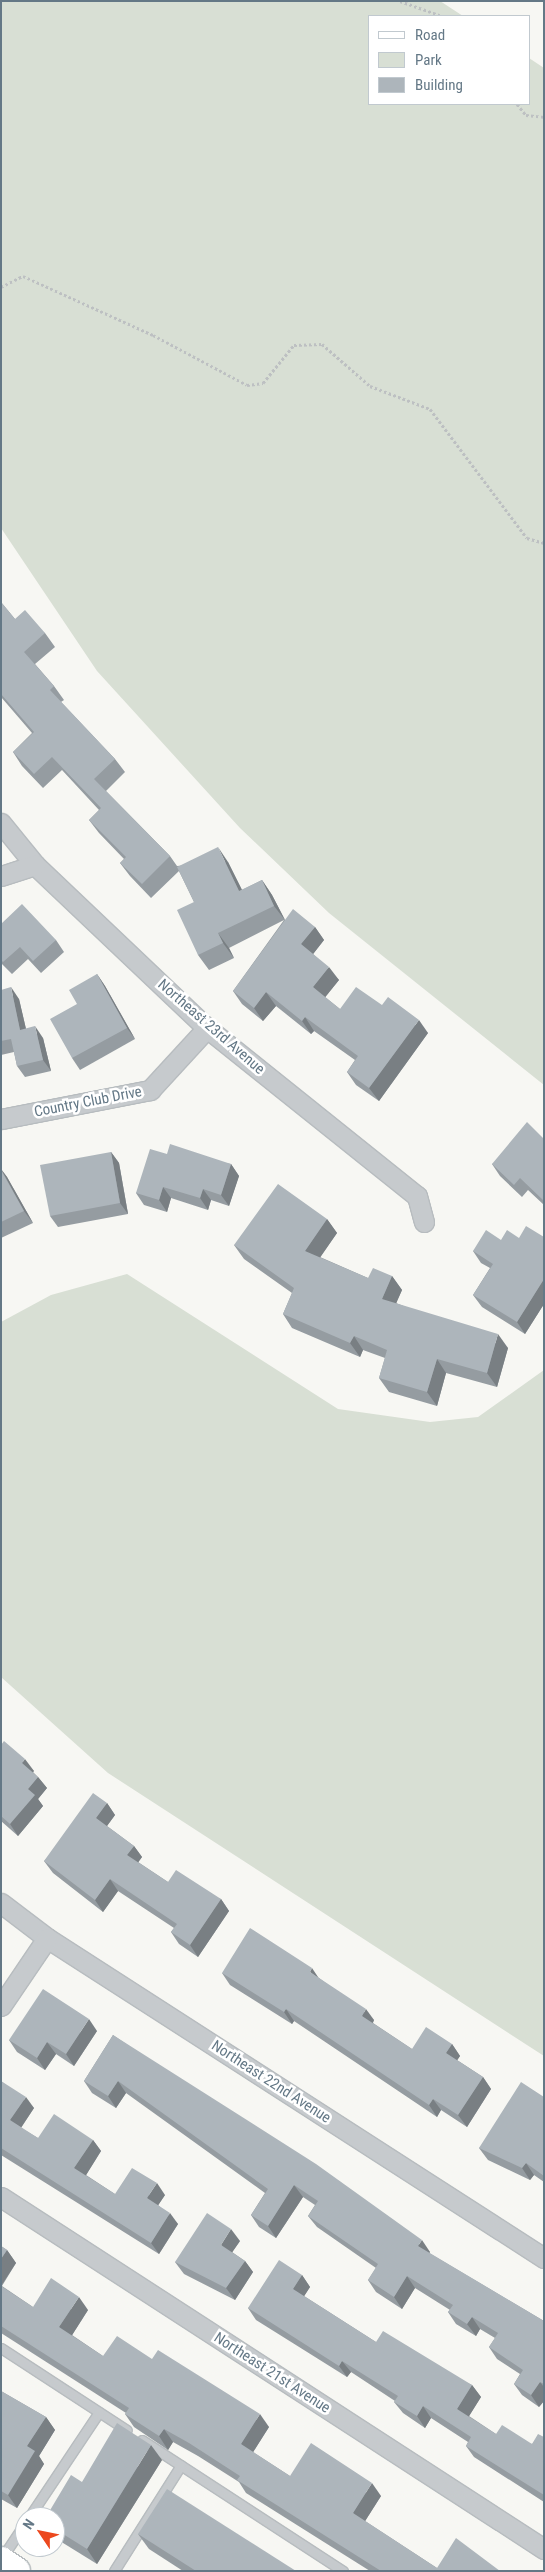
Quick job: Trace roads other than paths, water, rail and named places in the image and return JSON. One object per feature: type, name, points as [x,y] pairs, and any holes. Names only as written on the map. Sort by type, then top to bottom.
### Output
[{"type":"main road","points":[[1,2560],[16,2571]]},
{"type":"street","name":"Northeast 23rd Avenue","points":[[1,823],[35,865],[207,1028],[417,1196],[424,1222]]},
{"type":"street","points":[[1,876],[35,865]]},
{"type":"street","name":"Country Club Drive","points":[[1,1119],[150,1090],[207,1028]]},
{"type":"street","name":"Northeast 22nd Avenue","points":[[1,1903],[47,1938],[544,2258]]},
{"type":"street","points":[[1,2006],[47,1938]]},
{"type":"street","name":"Northeast 21st Avenue","points":[[1,2197],[544,2549]]},
{"type":"lane","points":[[1,2348],[343,2571]]},
{"type":"lane","points":[[36,2507],[99,2412]]},
{"type":"lane","points":[[114,2571],[180,2465]]},
{"type":"lane","points":[[1,2560],[15,2538]]}]
